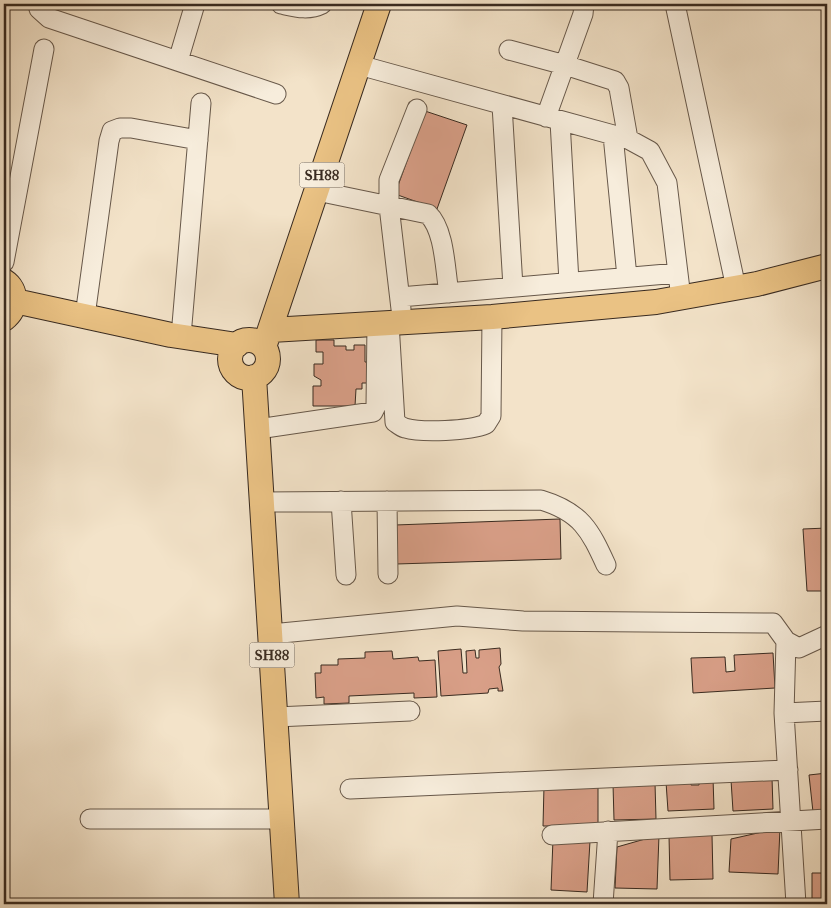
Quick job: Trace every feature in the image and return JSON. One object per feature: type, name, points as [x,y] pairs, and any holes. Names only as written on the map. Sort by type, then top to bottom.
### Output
[{"type":"main road","name":"SH88","points":[[267,338],[379,4]]},
{"type":"main road","points":[[7,300],[181,336],[237,344],[248,340],[390,323],[492,317],[656,302],[757,284],[827,266]]},
{"type":"main road","points":[[237,344],[230,355],[232,368],[242,376],[254,377],[260,375],[267,365],[267,338]]},
{"type":"main road","name":"SH88","points":[[254,377],[288,904]]},
{"type":"street","points":[[38,4],[39,9],[49,18],[276,94]]},
{"type":"street","points":[[178,62],[195,4]]},
{"type":"street","points":[[281,4],[301,9],[322,4]]},
{"type":"street","points":[[569,282],[553,119],[565,65],[583,14],[584,4]]},
{"type":"street","points":[[675,4],[736,288]]},
{"type":"street","points":[[4,262],[44,49]]},
{"type":"street","points":[[508,50],[615,81],[621,97],[627,277]]},
{"type":"street","points":[[359,65],[621,137],[650,151],[667,183],[681,298]]},
{"type":"street","points":[[181,336],[201,104]]},
{"type":"street","points":[[502,105],[513,287]]},
{"type":"street","points":[[258,429],[373,412],[376,406],[390,323],[400,297],[388,206],[389,180],[416,109]]},
{"type":"street","points":[[85,316],[109,141],[112,131],[120,128],[131,128],[198,140]]},
{"type":"street","points":[[317,191],[428,214],[435,221],[439,234],[449,293]]},
{"type":"street","points":[[400,297],[678,273]]},
{"type":"street","points":[[390,323],[394,422],[402,427],[417,430],[476,428],[486,424],[491,416],[492,317]]},
{"type":"street","points":[[262,502],[541,500],[554,504],[570,513],[585,525],[593,536],[606,565]]},
{"type":"street","points":[[341,501],[346,575]]},
{"type":"street","points":[[387,501],[388,574]]},
{"type":"street","points":[[271,634],[457,616],[523,621],[773,623],[786,641],[799,648],[827,635]]},
{"type":"street","points":[[786,641],[784,713],[796,904]]},
{"type":"street","points":[[276,718],[410,711]]},
{"type":"street","points":[[784,713],[827,711]]},
{"type":"street","points":[[350,789],[788,770]]},
{"type":"street","points":[[552,834],[827,818]]},
{"type":"street","points":[[90,819],[282,819]]},
{"type":"street","points":[[603,904],[608,831]]},
{"type":"building","points":[[425,111],[467,125],[437,209],[395,194]]},
{"type":"building","points":[[316,340],[334,340],[334,346],[346,346],[346,350],[354,350],[354,345],[365,345],[365,362],[371,362],[371,383],[362,383],[362,389],[356,389],[355,406],[313,406],[313,386],[321,386],[321,380],[314,376],[314,364],[323,364],[323,352],[316,352]]},
{"type":"building","points":[[560,519],[561,559],[396,564],[395,525]]},
{"type":"building","points":[[827,528],[827,596],[822,591],[807,591],[803,529]]},
{"type":"building","points":[[500,648],[501,664],[499,667],[503,691],[498,691],[498,688],[489,689],[488,693],[441,696],[438,651],[461,649],[463,673],[467,673],[466,651],[475,650],[476,658],[479,658],[479,650]]},
{"type":"building","points":[[392,651],[393,659],[418,657],[419,661],[435,660],[437,697],[414,698],[414,693],[349,696],[349,703],[324,704],[324,697],[316,698],[315,673],[321,673],[321,665],[338,665],[338,659],[365,658],[365,652]]},
{"type":"building","points":[[773,653],[775,688],[693,693],[691,658],[725,657],[726,672],[735,671],[734,655]]},
{"type":"building","points":[[827,773],[827,810],[813,812],[809,775]]},
{"type":"building","points":[[699,778],[713,778],[714,809],[668,811],[666,782],[691,781],[691,785],[699,785]]},
{"type":"building","points":[[772,778],[773,809],[733,811],[731,780]]},
{"type":"building","points":[[655,783],[656,819],[614,820],[613,784]]},
{"type":"building","points":[[544,786],[598,787],[598,826],[543,826]]},
{"type":"building","points":[[780,828],[778,874],[729,872],[731,839]]},
{"type":"building","points":[[659,835],[657,889],[615,888],[617,847]]},
{"type":"building","points":[[712,835],[713,879],[670,880],[669,836]]},
{"type":"building","points":[[553,839],[590,841],[587,892],[551,890]]},
{"type":"building","points":[[812,873],[827,873],[827,904],[812,904]]}]
